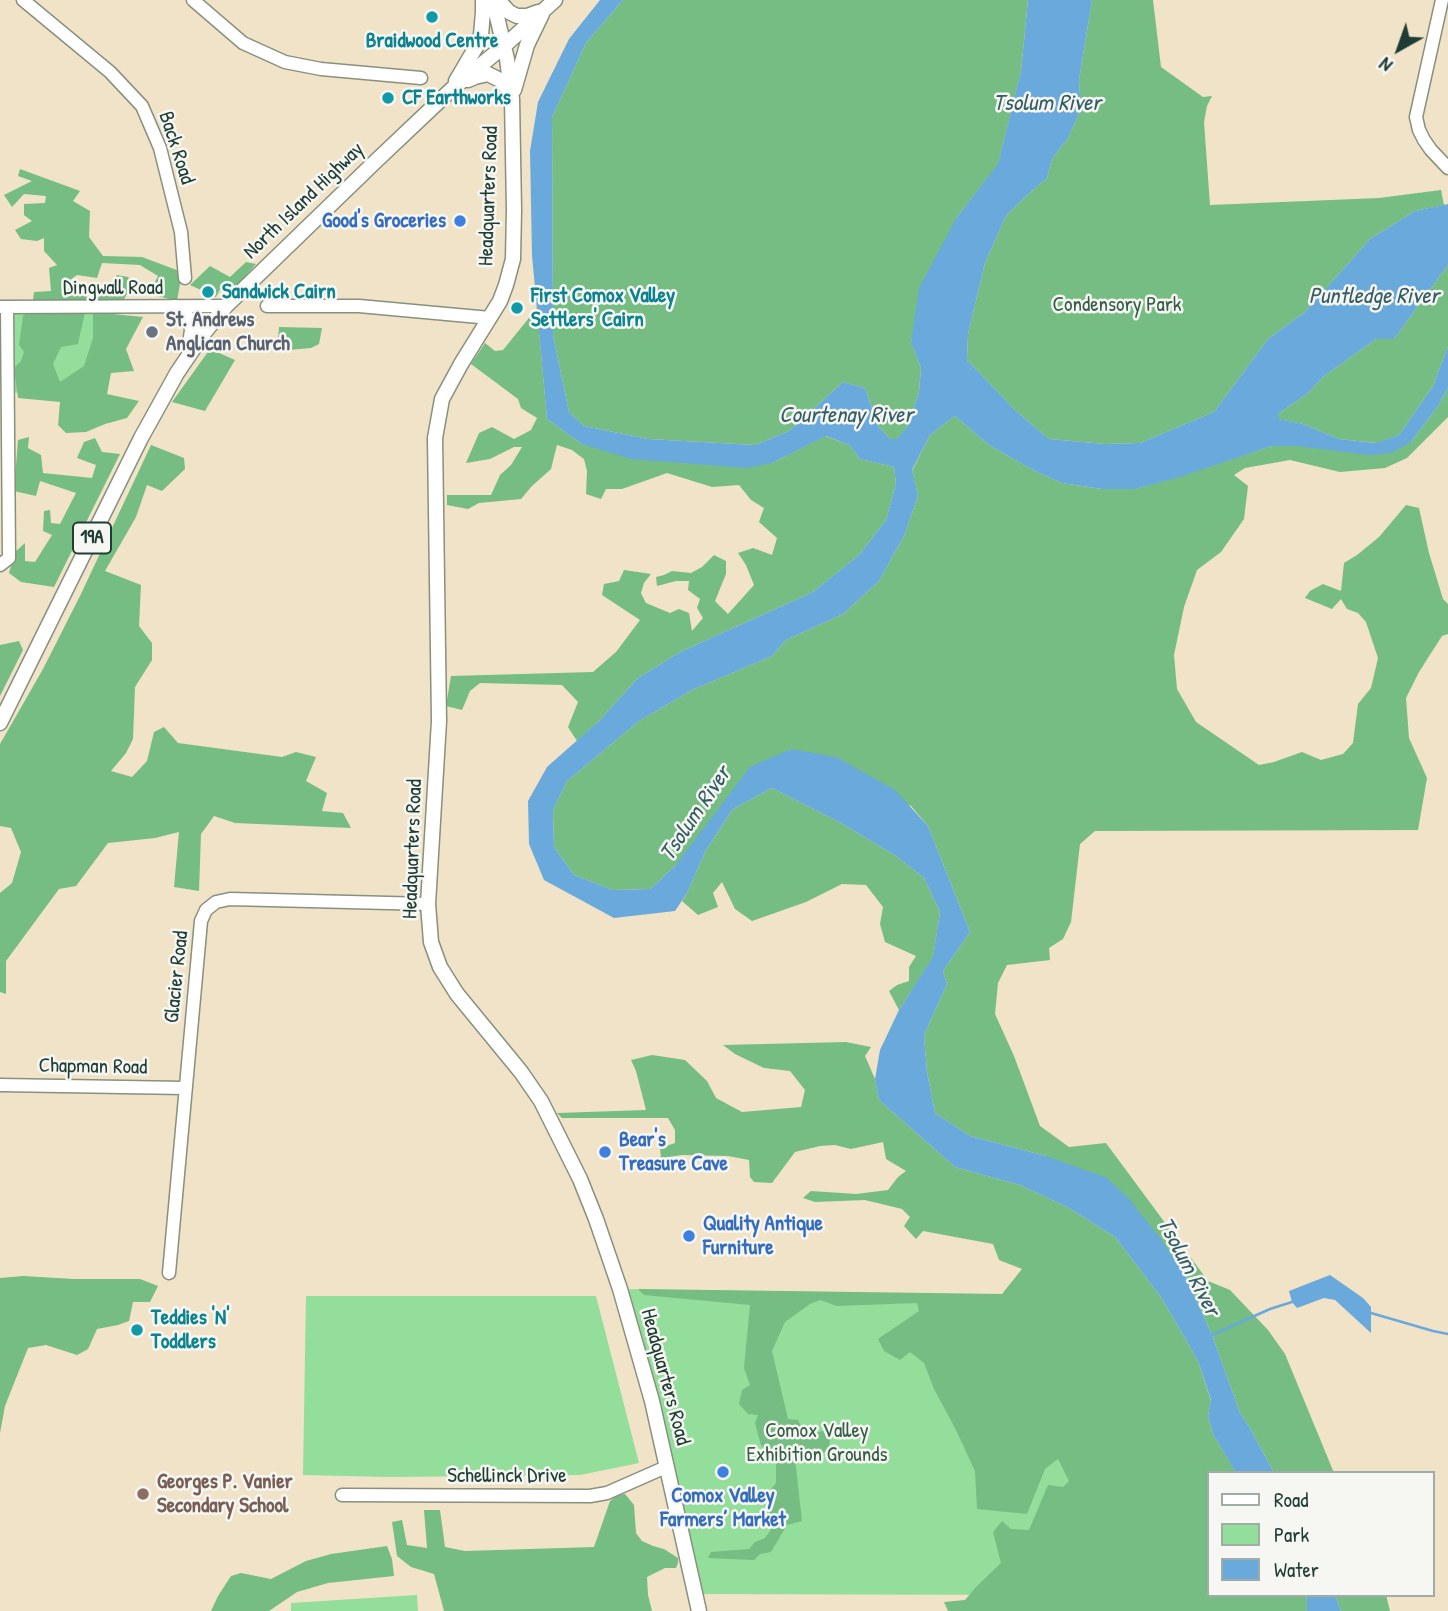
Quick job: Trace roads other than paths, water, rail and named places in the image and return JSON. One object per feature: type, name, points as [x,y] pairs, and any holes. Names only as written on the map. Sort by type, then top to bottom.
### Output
[{"type":"main road","points":[[452,89],[481,35],[483,0]]},
{"type":"main road","points":[[496,0],[517,16],[543,11]]},
{"type":"main road","name":"Headquarters Road","points":[[496,0],[512,99],[513,259],[500,301],[442,399],[435,438],[439,721],[428,904],[431,942],[440,967],[457,994],[521,1072],[541,1101],[580,1178],[597,1219],[652,1401],[699,1611]]},
{"type":"main road","points":[[504,46],[555,0]]},
{"type":"main road","points":[[512,99],[525,52],[543,11]]},
{"type":"main road","name":"19A","points":[[452,89],[504,46]]},
{"type":"main road","points":[[452,89],[475,77],[488,74],[502,81],[512,99]]},
{"type":"main road","name":"North Island Highway","points":[[0,723],[141,438],[188,356],[226,306],[452,89]]},
{"type":"main road","points":[[176,307],[191,322],[192,335],[188,356]]},
{"type":"street","name":"Back Road","points":[[23,0],[110,72],[142,106],[160,148],[181,232],[185,278]]},
{"type":"street","points":[[192,0],[243,43],[285,62],[321,69],[421,78]]},
{"type":"street","points":[[1442,0],[1416,114],[1419,130],[1446,167]]},
{"type":"street","name":"Dingwall Road","points":[[3,307],[226,306]]},
{"type":"street","points":[[267,306],[359,306],[490,318]]},
{"type":"street","points":[[3,307],[4,561]]},
{"type":"street","name":"Glacier Road","points":[[169,1273],[201,922],[206,909],[216,902],[230,899],[428,904]]},
{"type":"street","name":"Chapman Road","points":[[0,1085],[185,1088]]},
{"type":"street","name":"Schellinck Drive","points":[[342,1495],[590,1496],[607,1493],[666,1467]]},
{"type":"water","name":"Tsolum River","points":[[600,0],[623,0],[586,43],[552,117],[553,335],[569,412],[584,426],[648,439],[755,445],[789,431],[843,382],[865,388],[878,426],[890,439],[897,439],[908,426],[919,392],[921,368],[911,342],[919,288],[957,217],[998,164],[1021,71],[1028,0],[1092,0],[1079,80],[1081,109],[1068,138],[1052,159],[1047,178],[1006,216],[985,263],[968,334],[967,360],[1016,411],[1049,439],[1105,444],[1140,443],[1214,412],[1268,339],[1305,312],[1370,239],[1415,211],[1448,204],[1448,265],[1394,339],[1376,339],[1324,376],[1307,394],[1278,414],[1279,419],[1303,424],[1339,439],[1376,443],[1399,435],[1433,386],[1448,346],[1448,388],[1411,442],[1391,453],[1370,455],[1297,446],[1272,446],[1135,489],[1102,489],[1062,483],[1035,471],[989,445],[955,416],[930,435],[912,470],[918,496],[904,536],[879,581],[843,614],[786,640],[772,656],[692,690],[639,721],[567,781],[553,810],[554,847],[574,875],[613,890],[650,889],[675,866],[750,767],[791,749],[836,757],[895,790],[928,826],[970,932],[943,971],[947,984],[924,1035],[927,1072],[935,1113],[970,1136],[1046,1156],[1107,1178],[1129,1199],[1186,1277],[1212,1335],[1240,1413],[1273,1471],[1235,1471],[1213,1434],[1208,1416],[1211,1400],[1198,1361],[1161,1297],[1115,1237],[1069,1208],[1020,1185],[955,1167],[879,1100],[875,1079],[880,1050],[899,1010],[933,957],[940,912],[924,878],[896,856],[841,823],[772,788],[733,809],[706,850],[687,893],[675,911],[614,918],[544,880],[529,844],[528,801],[547,767],[599,721],[638,678],[680,652],[813,592],[859,555],[886,520],[896,484],[894,467],[860,459],[849,445],[826,436],[772,463],[747,468],[631,459],[582,444],[547,419],[532,255],[530,151],[538,102],[569,39]]},
{"type":"water","points":[[1330,1275],[1363,1298],[1371,1307],[1371,1333],[1335,1300],[1324,1298],[1297,1308],[1292,1302],[1289,1291]]},
{"type":"water","points":[[1306,1597],[1336,1597],[1341,1611],[1307,1611]]},
{"type":"waterway","points":[[1212,1335],[1292,1302]]},
{"type":"waterway","points":[[1371,1313],[1448,1334]]},
{"type":"place","name":"Braidwood Centre","points":[[432,17]]},
{"type":"place","name":"CF Earthworks","points":[[388,98]]},
{"type":"place","name":"Good's Groceries","points":[[460,221]]},
{"type":"place","name":"Sandwick Cairn","points":[[208,292]]},
{"type":"place","name":"First Comox Valley Settlers' Cairn","points":[[517,308]]},
{"type":"place","name":"St. Andrews Anglican Church","points":[[152,332]]},
{"type":"place","name":"Bear's Treasure Cave","points":[[605,1152]]},
{"type":"place","name":"Quality Antique Furniture","points":[[689,1236]]},
{"type":"place","name":"Teddies 'N' Toddlers","points":[[137,1330]]},
{"type":"place","name":"Comox Valley Farmers’ Market","points":[[723,1472]]},
{"type":"place","name":"Georges P. Vanier Secondary School","points":[[143,1494]]},
{"type":"water label","name":"Puntledge River","points":[[1374,297]]},
{"type":"water label","name":"Courtenay River","points":[[846,416]]},
{"type":"park label","name":"Condensory Park","points":[[1117,305]]},
{"type":"park label","name":"Comox Valley Exhibition Grounds","points":[[817,1443]]}]
